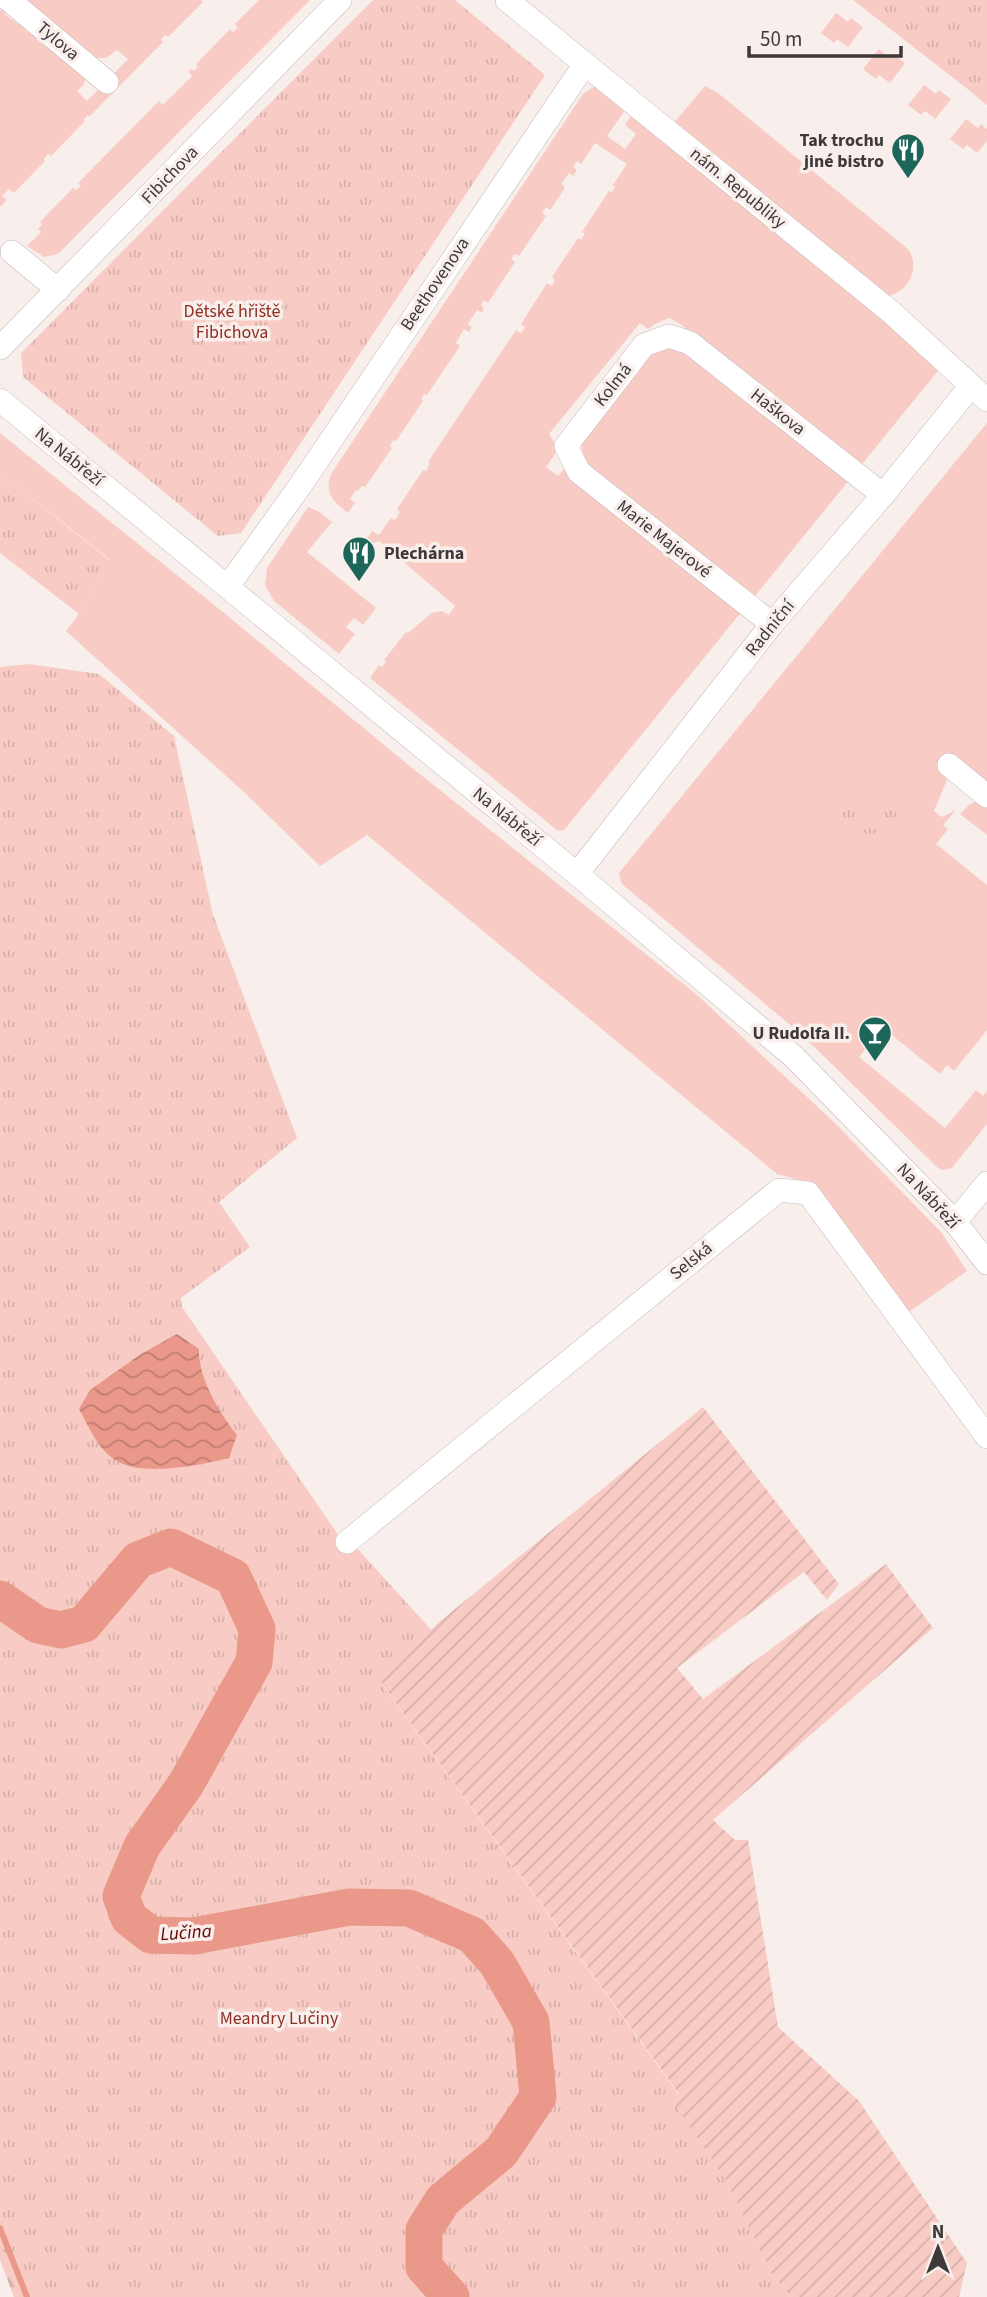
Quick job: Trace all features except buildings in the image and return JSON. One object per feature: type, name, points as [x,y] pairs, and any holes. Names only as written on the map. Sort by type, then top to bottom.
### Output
[{"type":"street","name":"Tylova","points":[[9,0],[107,82]]},
{"type":"street","name":"Fibichova","points":[[0,348],[340,0]]},
{"type":"street","points":[[507,0],[585,64]]},
{"type":"street","name":"nám. Republiky","points":[[585,64],[891,312],[979,394]]},
{"type":"street","name":"Beethovenova","points":[[228,586],[300,486],[585,64]]},
{"type":"street","points":[[12,252],[58,290]]},
{"type":"street","name":"Kolmá","points":[[566,446],[644,345],[668,336]]},
{"type":"street","name":"Haškova","points":[[668,336],[690,343],[883,495]]},
{"type":"street","name":"Radniční","points":[[577,874],[772,624],[883,495],[979,394]]},
{"type":"street","name":"Na Nábřeží","points":[[0,400],[577,874],[794,1057],[955,1222],[987,1263]]},
{"type":"street","name":"Marie Majerové","points":[[566,446],[579,472],[772,624]]},
{"type":"street","points":[[949,765],[987,796]]},
{"type":"street","points":[[955,1222],[987,1183]]},
{"type":"street","name":"Selská","points":[[347,1542],[779,1190],[808,1193],[987,1437]]},
{"type":"green space","points":[[22,0],[203,2],[168,37],[165,35],[161,39],[163,42],[84,119],[51,156],[48,154],[45,161],[14,193],[9,189],[2,196],[7,200],[0,207],[0,10],[4,10],[5,14],[37,37],[36,39],[86,76],[84,84],[77,91],[87,101],[128,59],[117,50],[106,58],[94,58]]},
{"type":"green space","points":[[259,0],[310,0],[58,254],[44,257],[27,246],[41,232],[38,229],[42,225],[40,222],[73,188],[76,190],[81,186],[78,183],[159,101],[163,105],[192,76],[188,71],[194,71],[198,67],[196,64],[230,29],[233,32],[238,28],[235,24]]},
{"type":"green space","name":"Dětské hřiště Fibichova","points":[[373,0],[455,0],[545,75],[241,533],[218,536],[23,377],[21,353]]},
{"type":"green space","points":[[853,0],[987,0],[987,105],[970,91]]},
{"type":"green space","points":[[836,13],[848,22],[851,18],[863,27],[848,47],[837,39],[834,43],[821,33]]},
{"type":"green space","points":[[879,49],[890,58],[894,54],[905,63],[890,83],[879,75],[876,79],[863,69]]},
{"type":"green space","points":[[924,85],[936,94],[939,90],[951,99],[935,119],[925,111],[921,115],[908,105]]},
{"type":"green space","points":[[595,86],[626,109],[607,136],[625,149],[636,134],[625,125],[632,114],[942,366],[858,469],[680,324],[669,318],[648,329],[640,323],[549,434],[556,451],[546,467],[558,476],[566,467],[743,610],[564,830],[558,831],[370,678],[379,665],[382,667],[386,662],[384,660],[406,632],[432,613],[442,611],[449,615],[455,606],[379,541],[362,547],[372,531],[379,535],[391,518],[395,520],[400,512],[397,509],[423,470],[426,471],[430,464],[428,462],[516,330],[521,333],[525,327],[521,324],[547,283],[552,286],[555,280],[552,277],[578,238],[581,240],[585,234],[582,232],[609,191],[612,192],[615,187],[613,185],[627,164],[595,143],[581,164],[577,161],[573,167],[577,170],[573,176],[569,173],[561,184],[565,187],[563,191],[550,210],[546,207],[542,213],[546,216],[519,256],[515,254],[511,259],[515,262],[488,303],[484,300],[481,305],[484,309],[482,313],[477,310],[468,324],[472,327],[469,332],[464,329],[456,343],[460,346],[427,395],[424,394],[421,399],[423,401],[396,441],[393,440],[390,446],[392,448],[365,487],[356,490],[350,499],[355,503],[348,513],[331,496],[329,481],[331,474],[583,94]]},
{"type":"green space","points":[[705,86],[718,93],[909,250],[913,271],[902,289],[889,296],[672,125]]},
{"type":"green space","points":[[966,119],[978,128],[981,124],[987,129],[987,141],[977,153],[967,145],[963,149],[950,139]]},
{"type":"green space","points":[[667,345],[678,345],[850,479],[751,601],[589,468],[583,456],[581,442],[640,361]]},
{"type":"green space","points":[[987,423],[987,787],[949,775],[934,811],[942,817],[956,810],[943,825],[948,829],[936,844],[987,885],[987,1030],[954,1071],[947,1065],[940,1074],[883,1028],[859,1057],[945,1128],[976,1090],[983,1096],[987,1091],[987,1124],[952,1168],[943,1170],[802,1035],[621,883],[619,873]]},
{"type":"green space","points":[[0,433],[406,763],[696,994],[834,1122],[941,1232],[967,1271],[909,1312],[815,1184],[777,1174],[367,835],[320,866],[245,793],[66,631],[79,614],[109,559],[7,478],[0,483]]},
{"type":"green space","points":[[7,478],[109,560],[79,614],[0,553],[0,483]]},
{"type":"green space","points":[[308,507],[318,511],[339,527],[332,522],[307,552],[376,608],[363,625],[354,618],[346,627],[355,634],[339,654],[274,601],[265,585],[267,568]]},
{"type":"green space","name":"Meandry Lučiny","points":[[29,664],[99,674],[174,736],[213,915],[297,1138],[219,1202],[250,1247],[181,1298],[182,1307],[341,1539],[356,1547],[436,1635],[381,1683],[679,2095],[673,2100],[725,2179],[773,2276],[791,2297],[29,2297],[0,2220],[0,667]]},
{"type":"green space","points":[[846,798],[900,811],[893,835],[846,832],[822,823],[827,800]]},
{"type":"green space","points":[[977,801],[987,807],[987,835],[960,814]]},
{"type":"green space","points":[[703,1407],[839,1584],[827,1600],[804,1572],[677,1668],[703,1699],[886,1564],[933,1628],[713,1820],[735,1840],[748,1840],[778,2027],[859,2101],[967,2263],[959,2297],[791,2297],[773,2276],[725,2179],[672,2100],[679,2094],[380,1681],[439,1622]]},
{"type":"green space","points":[[0,2185],[42,2297],[14,2297],[0,2260]]},
{"type":"water","points":[[177,1334],[199,1349],[206,1383],[223,1416],[237,1435],[229,1458],[172,1468],[128,1466],[104,1451],[79,1409],[90,1390],[141,1354]]},
{"type":"waterway","name":"Lučina","points":[[0,1599],[38,1625],[61,1630],[84,1624],[138,1560],[171,1547],[233,1577],[257,1629],[254,1662],[186,1784],[142,1846],[121,1896],[129,1918],[151,1935],[194,1936],[349,1907],[409,1908],[472,1935],[497,1963],[531,2022],[538,2097],[501,2152],[443,2200],[424,2230],[424,2267],[451,2297]]},
{"type":"waterway","points":[[0,2228],[27,2297]]},
{"type":"place","name":"Tak trochu jiné bistro","points":[[908,180]]},
{"type":"place","name":"Plechárna","points":[[359,583]]},
{"type":"place","name":"U Rudolfa II.","points":[[875,1063]]}]
